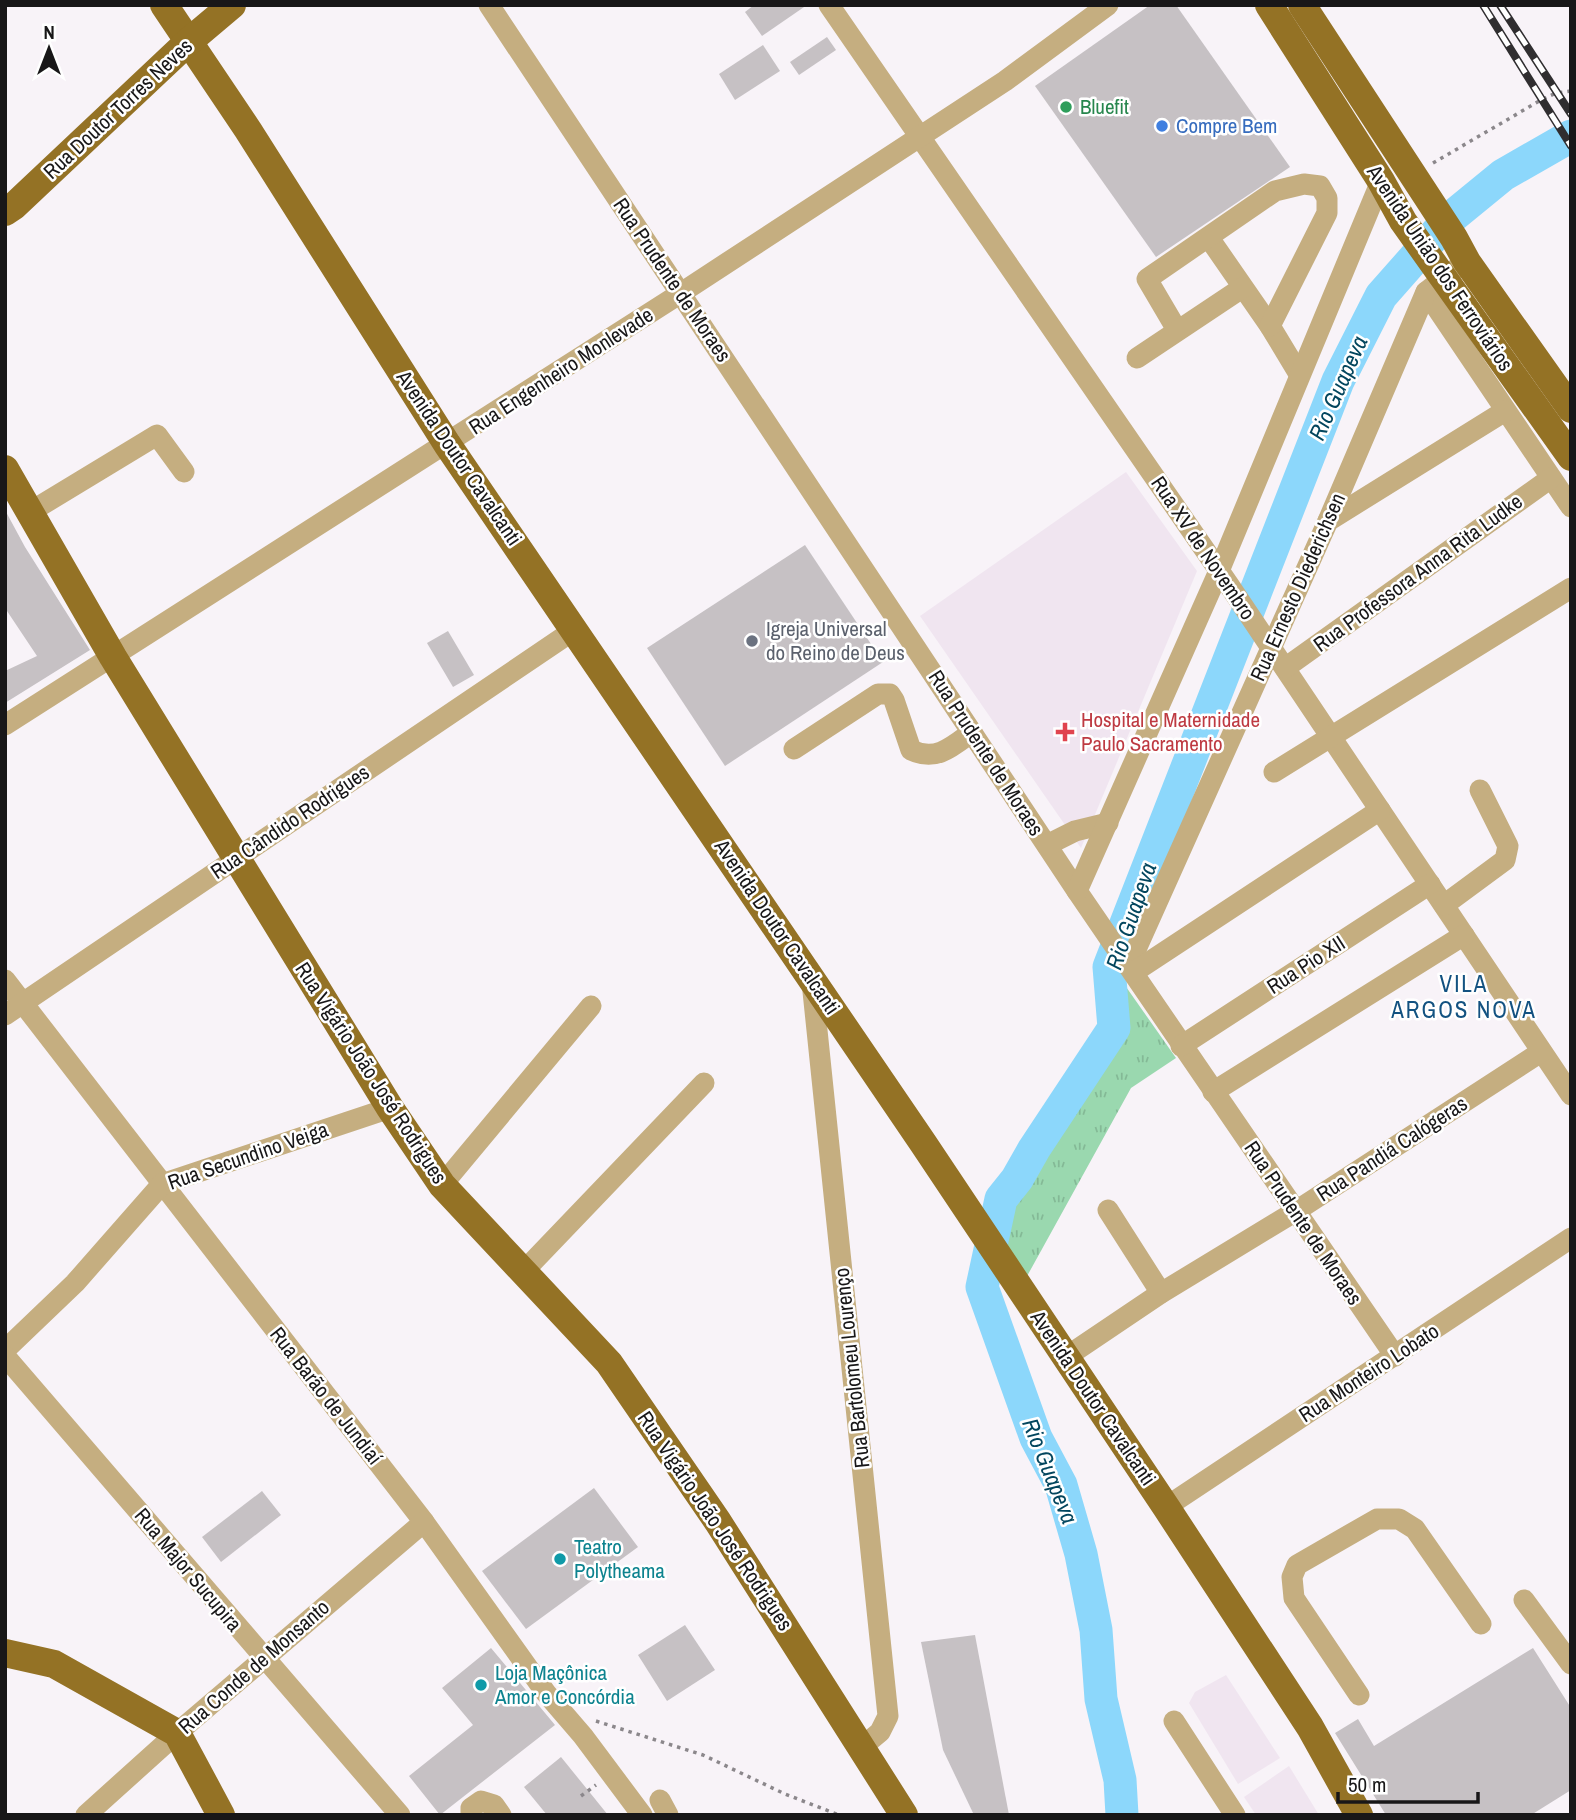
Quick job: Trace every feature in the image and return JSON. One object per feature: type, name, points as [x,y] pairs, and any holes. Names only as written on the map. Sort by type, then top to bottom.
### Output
[{"type":"main road","name":"Avenida Doutor Cavalcanti","points":[[164,5],[255,142],[447,444],[812,979],[1166,1507],[1310,1727],[1359,1815]]},
{"type":"main road","name":"Rua Doutor Torres Neves","points":[[5,212],[187,43],[232,5]]},
{"type":"main road","name":"Avenida União dos Ferroviários","points":[[1269,5],[1381,181],[1437,281],[1571,457]]},
{"type":"main road","name":"Avenida União dos Ferroviários","points":[[1303,5],[1460,250],[1571,409]]},
{"type":"main road","name":"Rua Vigário João José Rodrigues","points":[[5,469],[113,657],[390,1108],[442,1185],[609,1363],[718,1522],[904,1815]]},
{"type":"main road","points":[[5,1653],[54,1664],[177,1733],[221,1815]]},
{"type":"main road","points":[[877,1773],[891,1815]]},
{"type":"street","name":"Rua Prudente de Moraes","points":[[489,5],[1077,891],[1395,1356]]},
{"type":"street","name":"Rua XV de Novembro","points":[[829,5],[1224,578],[1571,1095]]},
{"type":"street","name":"Rua Engenheiro Monlevade","points":[[5,725],[447,444],[920,137],[1005,81],[1108,5]]},
{"type":"street","points":[[1077,891],[1224,578],[1299,374],[1381,181]]},
{"type":"street","points":[[1177,330],[1147,279],[1275,191],[1304,184],[1320,186],[1327,198],[1327,213],[1270,326]]},
{"type":"street","points":[[1209,238],[1270,326],[1299,374]]},
{"type":"street","points":[[1460,250],[1437,281],[1505,411],[1571,507]]},
{"type":"street","name":"Rua Ernesto Diederichsen","points":[[1128,963],[1266,640],[1328,521],[1437,281]]},
{"type":"street","points":[[1137,358],[1242,288]]},
{"type":"street","points":[[1328,521],[1505,411]]},
{"type":"street","points":[[30,512],[157,435],[184,472]]},
{"type":"street","name":"Rua Professora Anna Rita Ludke","points":[[1285,668],[1551,478]]},
{"type":"street","points":[[1274,772],[1571,588]]},
{"type":"street","name":"Rua Cândido Rodrigues","points":[[14,1009],[574,630]]},
{"type":"street","points":[[794,750],[878,694],[884,693],[890,694],[894,700],[911,750],[921,755],[937,754],[972,732]]},
{"type":"street","points":[[1444,905],[1504,860],[1508,854],[1508,846],[1480,790]]},
{"type":"street","points":[[1128,963],[1380,810]]},
{"type":"street","points":[[1047,845],[1075,831],[1108,823]]},
{"type":"street","name":"Rua Pio XII","points":[[1181,1046],[1430,884]]},
{"type":"street","points":[[1213,1092],[1465,935]]},
{"type":"street","name":"Rua Bartolomeu Lourenço","points":[[812,979],[887,1716],[880,1732],[862,1747]]},
{"type":"street","name":"Rua Barão de Jundiaí","points":[[5,980],[14,1009],[162,1184],[424,1522],[546,1693],[583,1736],[642,1815]]},
{"type":"street","points":[[442,1185],[591,1006]]},
{"type":"street","name":"Rua Pandiá Calógeras","points":[[1066,1357],[1161,1293],[1296,1212],[1541,1052]]},
{"type":"street","points":[[522,1273],[704,1083]]},
{"type":"street","name":"Rua Secundino Veiga","points":[[5,1350],[75,1283],[162,1184],[390,1108]]},
{"type":"street","points":[[1108,1210],[1161,1293]]},
{"type":"street","name":"Rua Monteiro Lobato","points":[[1166,1507],[1571,1238]]},
{"type":"street","name":"Rua Major Sucupira","points":[[5,1356],[400,1815]]},
{"type":"street","points":[[1359,1695],[1294,1598],[1292,1577],[1297,1565],[1377,1519],[1399,1519],[1415,1530],[1481,1624]]},
{"type":"street","name":"Rua Conde de Monsanto","points":[[86,1815],[263,1658],[424,1522]]},
{"type":"street","points":[[1524,1600],[1567,1653]]},
{"type":"street","points":[[1174,1721],[1235,1815]]},
{"type":"street","points":[[471,1815],[471,1808],[481,1801],[494,1805],[501,1815]]},
{"type":"path","points":[[1413,174],[1541,100],[1556,93],[1571,91]]},
{"type":"path","points":[[606,1723],[703,1755],[785,1794],[839,1815]]},
{"type":"shaded area","name":"Hospital e Maternidade Paulo Sacramento","points":[[1126,472],[1197,571],[1081,848],[920,616]]},
{"type":"shaded area","points":[[1226,1675],[1280,1758],[1238,1784],[1189,1703],[1195,1692]]},
{"type":"shaded area","points":[[1289,1766],[1319,1815],[1256,1815],[1244,1797]]},
{"type":"green space","points":[[1117,974],[1176,1058],[1131,1088],[1026,1278],[1001,1247],[1021,1191],[1092,1085],[1124,1025]]},
{"type":"building","points":[[754,5],[807,5],[762,36],[745,12]]},
{"type":"building","name":"Compre Bem","points":[[1150,5],[1176,5],[1290,167],[1156,257],[1035,86]]},
{"type":"building","points":[[827,37],[836,50],[799,75],[790,62]]},
{"type":"building","points":[[763,45],[780,71],[735,100],[719,74]]},
{"type":"building","points":[[5,510],[25,547],[90,650],[5,703],[5,671],[37,656],[5,608]]},
{"type":"building","points":[[805,545],[883,662],[725,766],[647,648]]},
{"type":"building","points":[[448,631],[474,675],[453,687],[427,643]]},
{"type":"building","name":"Teatro Polytheama","points":[[594,1488],[638,1547],[526,1629],[482,1571]]},
{"type":"building","points":[[262,1491],[281,1515],[221,1562],[202,1537]]},
{"type":"building","points":[[685,1625],[715,1670],[667,1701],[638,1655]]},
{"type":"building","points":[[975,1635],[1009,1815],[974,1815],[943,1750],[921,1642]]},
{"type":"building","points":[[491,1648],[555,1725],[440,1815],[409,1776],[473,1725],[442,1688]]},
{"type":"building","points":[[1533,1648],[1571,1708],[1571,1790],[1531,1815],[1386,1815],[1335,1733],[1358,1719],[1374,1746]]},
{"type":"building","points":[[561,1757],[608,1815],[547,1815],[524,1787]]},
{"type":"waterway","name":"Rio Guapeva","points":[[1122,1815],[1120,1780],[1101,1699],[1096,1630],[1081,1554],[1061,1485],[1036,1438],[982,1287],[1001,1199],[1017,1179],[1114,1028],[1109,967],[1338,381],[1381,296],[1448,220],[1503,175],[1571,136]]},
{"type":"railway","points":[[1483,5],[1571,146]]},
{"type":"railway","points":[[1500,5],[1571,114]]},
{"type":"place","name":"Bluefit","points":[[1066,107]]},
{"type":"place","name":"Compre Bem","points":[[1162,126]]},
{"type":"place","name":"Igreja Universal do Reino de Deus","points":[[752,641]]},
{"type":"place","name":"Hospital e Maternidade Paulo Sacramento","points":[[1065,732]]},
{"type":"place","name":"Teatro Polytheama","points":[[560,1559]]},
{"type":"place","name":"Loja Maçônica Amor e Concórdia","points":[[481,1685]]},
{"type":"district","name":"VILA ARGOS NOVA","points":[[1464,997]]}]
